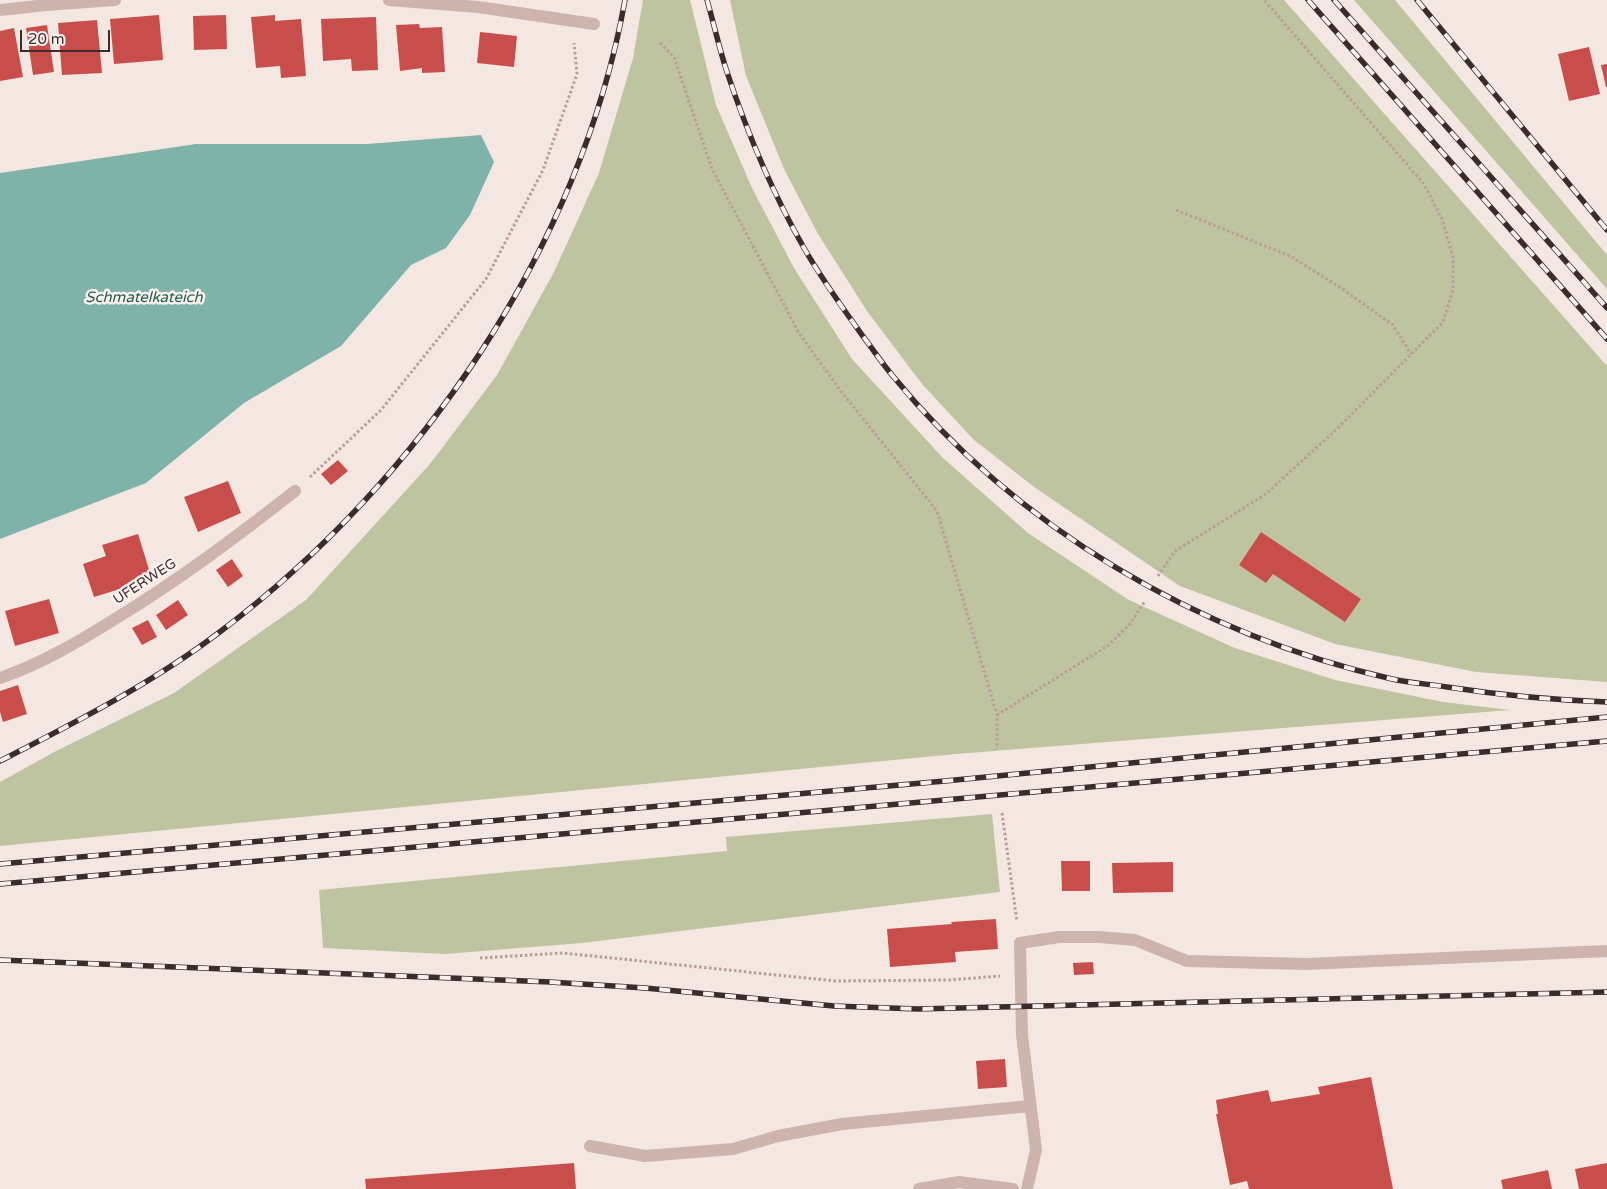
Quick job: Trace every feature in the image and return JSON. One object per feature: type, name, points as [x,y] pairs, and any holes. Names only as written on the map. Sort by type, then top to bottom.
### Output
[{"type":"street","points":[[0,10],[115,0]]},
{"type":"street","points":[[389,0],[478,7],[594,24]]},
{"type":"street","name":"UFERWEG","points":[[0,678],[44,660],[88,636],[155,595],[218,551],[295,491]]},
{"type":"street","points":[[1027,1189],[1036,1150],[1022,1034],[1020,943],[1059,937],[1099,937],[1135,940],[1187,961],[1306,964],[1607,951]]},
{"type":"street","points":[[590,1146],[645,1156],[733,1149],[778,1136],[842,1124],[1030,1106]]},
{"type":"street","points":[[919,1189],[959,1182],[1014,1189]]},
{"type":"path","points":[[1158,576],[1175,552],[1266,494],[1338,428],[1442,322],[1454,290],[1454,257],[1442,219],[1424,184],[1264,0]]},
{"type":"path","points":[[295,491],[381,410],[486,279],[543,170],[577,74],[572,20]]},
{"type":"path","points":[[660,43],[674,57],[712,169],[799,333],[840,390],[937,512],[997,715],[997,749]]},
{"type":"path","points":[[1176,210],[1297,260],[1393,325],[1411,354]]},
{"type":"path","points":[[997,715],[1108,645],[1130,624],[1145,601]]},
{"type":"path","points":[[1002,813],[1020,943]]},
{"type":"path","points":[[480,958],[563,953],[836,981],[949,980],[1021,975]]},
{"type":"green space","points":[[643,0],[690,0],[716,105],[752,188],[794,268],[852,359],[943,458],[1028,533],[1129,600],[1235,648],[1335,680],[1443,702],[1510,710],[956,754],[0,846],[0,782],[56,751],[174,693],[306,600],[430,464],[497,375],[554,272],[599,173],[633,58]]},
{"type":"green space","points":[[730,0],[1284,0],[1607,366],[1607,682],[1476,672],[1335,644],[1180,586],[1034,487],[973,439],[922,384],[867,311],[818,234],[785,171],[746,76]]},
{"type":"green space","points":[[1354,0],[1395,0],[1607,255],[1607,289]]},
{"type":"green space","points":[[992,814],[1000,892],[582,943],[445,954],[323,948],[319,890],[727,851],[726,837]]},
{"type":"water","name":"Schmatelkateich","points":[[481,135],[494,162],[470,215],[446,248],[411,265],[341,346],[244,403],[146,483],[0,539],[0,173],[196,144],[367,144]]},
{"type":"building","points":[[159,15],[163,60],[114,64],[110,19]]},
{"type":"building","points":[[226,15],[227,49],[194,50],[193,16]]},
{"type":"building","points":[[275,15],[275,21],[301,19],[306,76],[281,78],[280,66],[256,68],[251,17]]},
{"type":"building","points":[[376,17],[378,70],[352,71],[351,59],[323,61],[321,19]]},
{"type":"building","points":[[97,20],[102,73],[62,75],[58,23]]},
{"type":"building","points":[[419,24],[420,28],[442,27],[445,72],[422,73],[422,68],[400,71],[396,25]]},
{"type":"building","points":[[47,25],[54,72],[33,75],[26,28]]},
{"type":"building","points":[[14,28],[23,77],[0,81],[0,31]]},
{"type":"building","points":[[480,32],[517,36],[514,67],[477,63]]},
{"type":"building","points":[[1589,47],[1600,94],[1569,101],[1558,54]]},
{"type":"building","points":[[1607,64],[1607,87],[1606,87],[1601,65]]},
{"type":"building","points":[[338,460],[348,471],[331,485],[321,474]]},
{"type":"building","points":[[228,481],[241,513],[198,532],[184,497]]},
{"type":"building","points":[[1261,532],[1361,599],[1345,622],[1273,574],[1266,583],[1239,565]]},
{"type":"building","points":[[138,534],[152,579],[94,597],[83,564],[106,556],[102,545]]},
{"type":"building","points":[[232,559],[243,576],[228,587],[216,570]]},
{"type":"building","points":[[49,599],[59,633],[15,646],[5,611]]},
{"type":"building","points":[[178,600],[188,615],[166,630],[156,615]]},
{"type":"building","points":[[148,620],[157,637],[142,645],[132,628]]},
{"type":"building","points":[[18,685],[27,714],[3,722],[0,712],[0,691]]},
{"type":"building","points":[[1061,861],[1090,861],[1090,891],[1062,891]]},
{"type":"building","points":[[1173,862],[1173,892],[1113,893],[1112,863]]},
{"type":"building","points":[[996,919],[998,949],[955,952],[956,962],[890,967],[887,929]]},
{"type":"building","points":[[1093,962],[1094,974],[1074,975],[1073,963]]},
{"type":"building","points":[[1005,1059],[1007,1087],[978,1089],[976,1061]]},
{"type":"building","points":[[1371,1077],[1393,1189],[1249,1189],[1247,1181],[1230,1185],[1216,1114],[1218,1114],[1216,1100],[1268,1090],[1271,1102],[1320,1094],[1318,1087]]},
{"type":"building","points":[[574,1163],[576,1189],[366,1189],[365,1179]]},
{"type":"building","points":[[1607,1163],[1607,1189],[1579,1189],[1575,1169]]},
{"type":"building","points":[[1548,1170],[1552,1189],[1503,1189],[1501,1180]]},
{"type":"railway","points":[[0,761],[141,685],[221,631],[293,571],[361,504],[424,431],[481,352],[530,268],[571,181],[603,92],[625,0]]},
{"type":"railway","points":[[707,0],[721,54],[752,139],[781,205],[804,248],[825,281],[888,370],[941,430],[996,481],[1054,527],[1116,568],[1182,604],[1250,634],[1320,660],[1406,682],[1507,695],[1607,702]]},
{"type":"railway","points":[[1308,0],[1607,339]]},
{"type":"railway","points":[[1334,0],[1607,308]]},
{"type":"railway","points":[[1417,0],[1607,230]]},
{"type":"railway","points":[[0,864],[945,781],[1607,717]]},
{"type":"railway","points":[[0,884],[1607,741]]},
{"type":"railway","points":[[0,960],[550,982],[645,988],[834,1006],[918,1009],[1607,992]]}]
